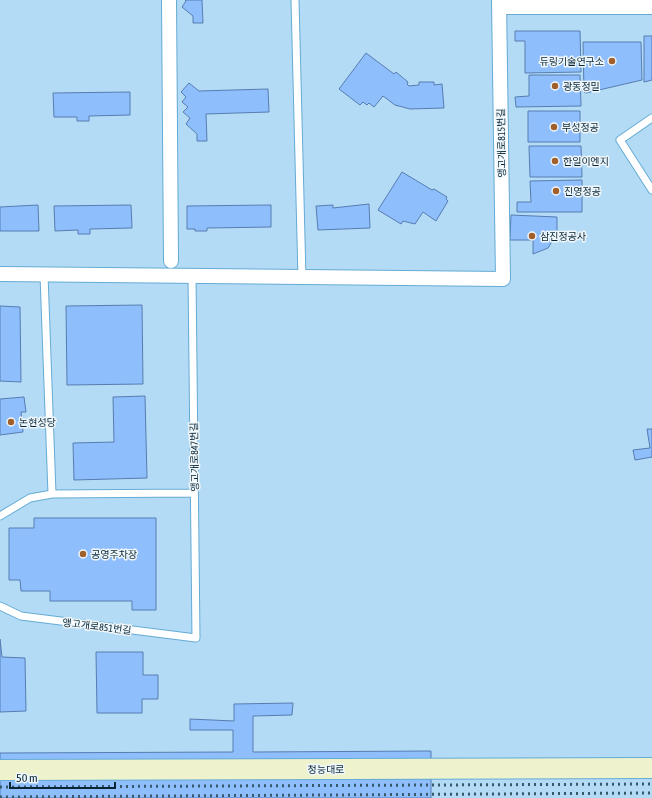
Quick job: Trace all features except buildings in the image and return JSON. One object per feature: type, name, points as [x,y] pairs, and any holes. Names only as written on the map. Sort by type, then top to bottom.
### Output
[{"type":"main road","name":"청능대로","points":[[0,770],[652,768]]},
{"type":"street","points":[[169,0],[171,261]]},
{"type":"street","name":"앵고개로815번길","points":[[302,278],[503,279],[499,4],[652,7]]},
{"type":"street","points":[[0,274],[192,275],[302,278]]},
{"type":"lane","points":[[295,0],[302,278]]},
{"type":"lane","points":[[652,118],[620,140],[652,190]]},
{"type":"lane","points":[[44,275],[52,494]]},
{"type":"lane","name":"앵고개로847번길","points":[[192,275],[196,638]]},
{"type":"lane","points":[[0,516],[30,498],[52,494],[194,493]]},
{"type":"lane","name":"앵고개로851번길","points":[[0,606],[20,616],[196,638]]},
{"type":"railway","points":[[0,787],[652,784]]},
{"type":"railway","points":[[0,797],[652,793]]},
{"type":"place","name":"듀링기술연구소","points":[[612,61]]},
{"type":"place","name":"광동정밀","points":[[555,86]]},
{"type":"place","name":"부성정공","points":[[554,127]]},
{"type":"place","name":"한일이엔지","points":[[555,161]]},
{"type":"place","name":"진영정공","points":[[556,191]]},
{"type":"place","name":"삼진정공사","points":[[532,236]]},
{"type":"place","name":"논현성당","points":[[11,422]]},
{"type":"place","name":"공영주차장","points":[[83,554]]}]
